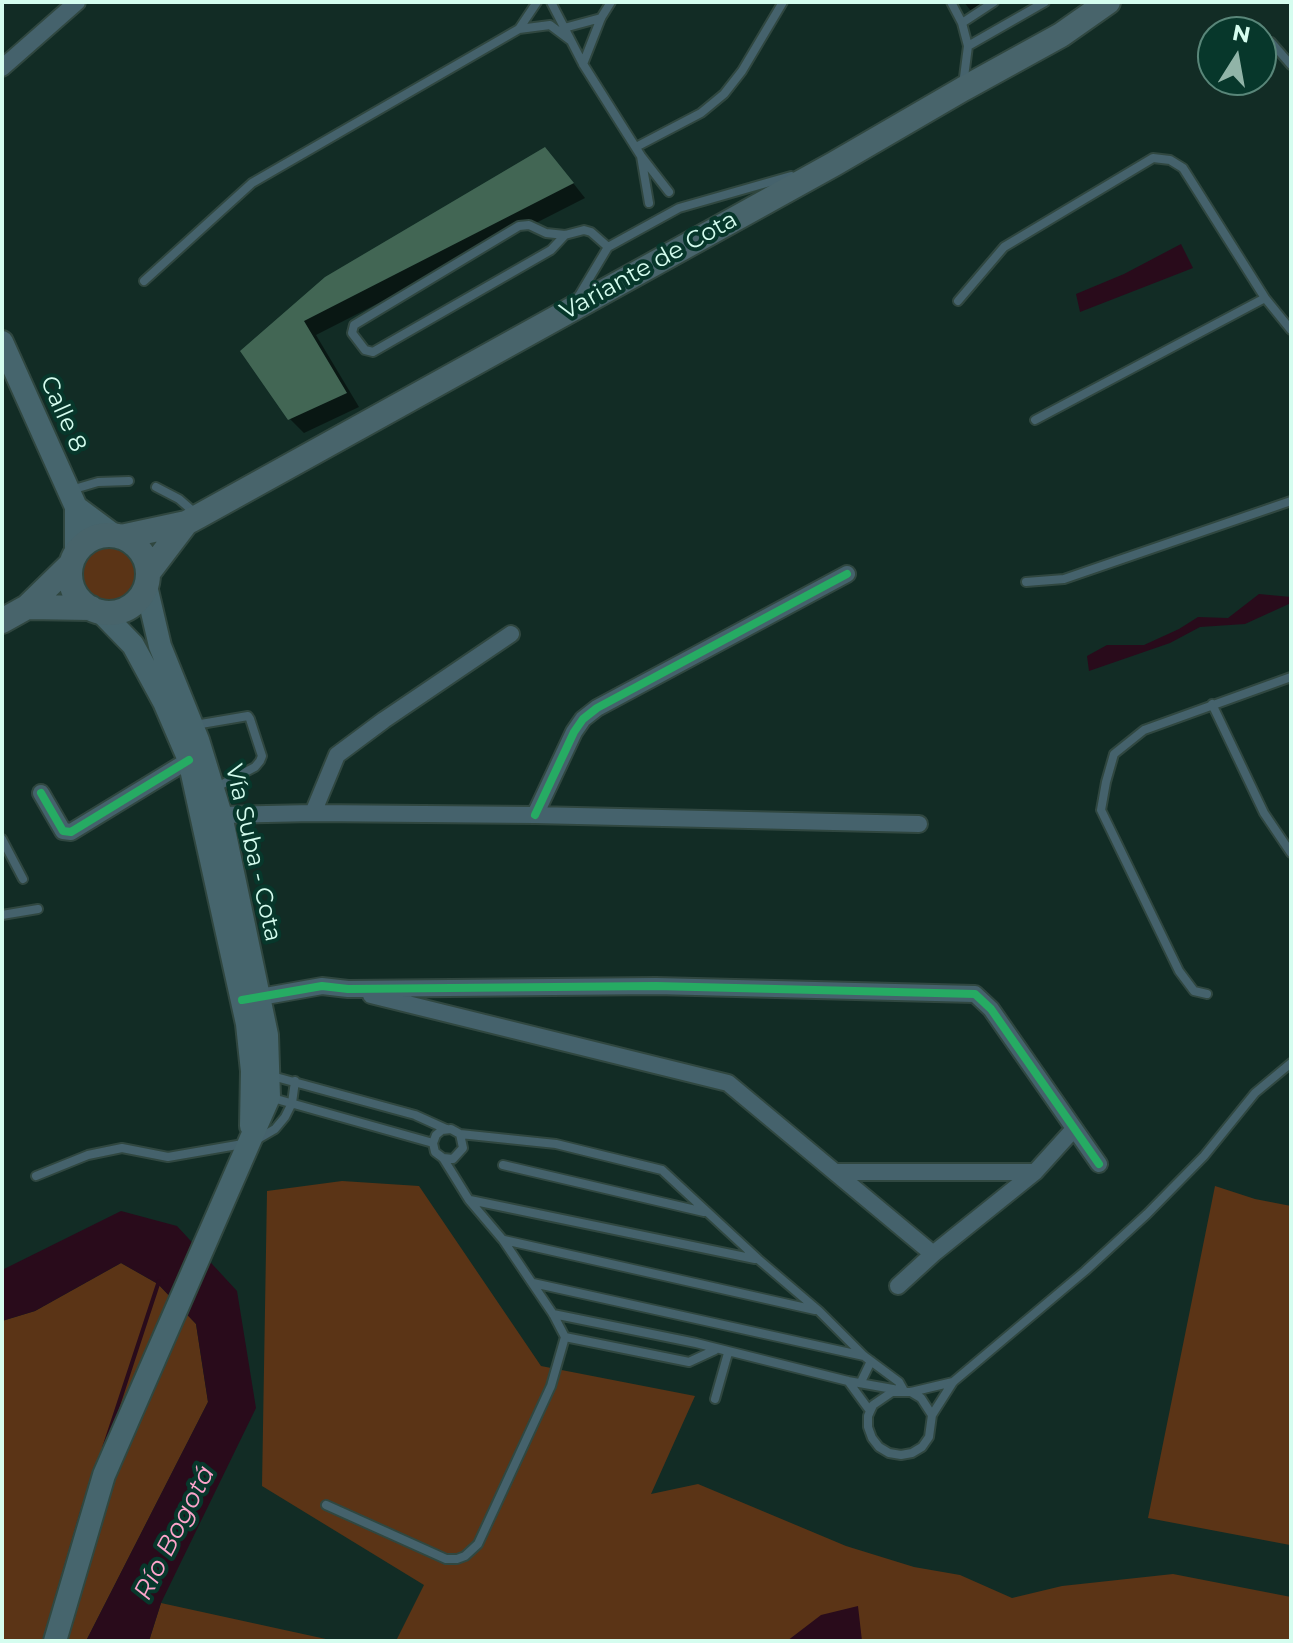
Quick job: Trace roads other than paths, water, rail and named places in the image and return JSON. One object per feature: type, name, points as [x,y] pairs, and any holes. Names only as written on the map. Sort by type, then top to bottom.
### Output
[{"type":"main road","name":"Variante de Cota","points":[[118,537],[192,519],[834,164],[1061,35],[1108,2]]},
{"type":"main road","name":"Calle 8","points":[[2,342],[72,498]]},
{"type":"main road","points":[[27,607],[111,613],[133,605],[147,580],[146,561],[132,542],[118,537],[72,498]]},
{"type":"main road","points":[[72,498],[74,590],[95,610]]},
{"type":"main road","name":"Variante de Cota","points":[[147,580],[192,519]]},
{"type":"main road","points":[[2,621],[27,607],[93,539],[118,537]]},
{"type":"main road","name":"Vía Suba - Cota","points":[[55,1641],[104,1475],[249,1140],[261,1084],[251,998],[221,815],[192,726],[160,646],[147,580]]},
{"type":"main road","name":"Vía Suba - Cota","points":[[95,610],[133,645],[164,702],[189,760],[251,998]]},
{"type":"street","points":[[2,68],[77,2]]},
{"type":"street","points":[[535,815],[574,732],[583,719],[597,708],[847,574]]},
{"type":"street","points":[[313,813],[337,755],[511,634]]},
{"type":"street","points":[[41,793],[63,831],[71,832],[189,760]]},
{"type":"street","points":[[221,815],[535,815],[919,824]]},
{"type":"street","points":[[251,998],[322,986],[348,989],[656,986],[975,994],[991,1009],[1099,1164]]},
{"type":"street","points":[[348,989],[728,1083],[933,1254]]},
{"type":"street","points":[[898,1286],[1035,1172],[1073,1130]]},
{"type":"street","points":[[838,1172],[1035,1172]]},
{"type":"lane","points":[[519,29],[537,2]]},
{"type":"lane","points":[[551,2],[583,64],[641,156],[674,200]]},
{"type":"lane","points":[[583,64],[601,18],[611,2]]},
{"type":"lane","points":[[636,147],[701,113],[724,94],[742,71],[783,2]]},
{"type":"lane","points":[[951,2],[962,23],[968,46],[963,89]]},
{"type":"lane","points":[[962,23],[994,2]]},
{"type":"lane","points":[[968,46],[1045,2]]},
{"type":"lane","points":[[564,28],[601,18]]},
{"type":"lane","points":[[144,281],[252,183],[519,29],[550,25],[570,40]]},
{"type":"lane","points":[[1277,49],[1291,65]]},
{"type":"lane","points":[[641,156],[651,212]]},
{"type":"lane","points":[[958,301],[1004,247],[1153,158],[1170,160],[1183,168],[1265,298],[1291,330]]},
{"type":"lane","points":[[570,310],[608,247],[651,212],[674,200],[834,164]]},
{"type":"lane","points":[[565,235],[551,250],[373,352],[365,350],[352,333],[354,325],[519,226],[529,225],[546,233],[565,235],[584,230],[591,232],[608,247]]},
{"type":"lane","points":[[1035,420],[1265,298]]},
{"type":"lane","points":[[72,498],[98,482],[129,481]]},
{"type":"lane","points":[[156,487],[179,499],[192,519]]},
{"type":"lane","points":[[1026,582],[1064,579],[1291,501]]},
{"type":"lane","points":[[1207,994],[1194,991],[1179,971],[1101,810],[1114,754],[1144,730],[1291,677]]},
{"type":"lane","points":[[1212,704],[1264,813],[1291,853]]},
{"type":"lane","points":[[192,726],[248,716],[250,719],[262,756],[260,761],[255,767],[214,789]]},
{"type":"lane","points":[[2,839],[23,879]]},
{"type":"lane","points":[[2,915],[38,909]]},
{"type":"lane","points":[[953,1382],[881,1396],[870,1411],[868,1427],[879,1447],[901,1455],[922,1447],[929,1437],[932,1415],[953,1382],[1085,1271],[1147,1214],[1211,1148],[1255,1093],[1291,1063]]},
{"type":"lane","points":[[36,1176],[88,1155],[122,1148],[168,1157],[249,1140],[275,1129],[285,1117],[292,1103],[295,1081]]},
{"type":"lane","points":[[261,1084],[295,1081],[415,1115],[460,1134],[556,1144],[662,1170],[706,1213],[819,1311],[867,1359],[908,1392]]},
{"type":"lane","points":[[261,1084],[292,1103],[433,1143]]},
{"type":"lane","points":[[326,1505],[446,1559],[465,1556],[478,1544],[551,1386],[565,1337],[503,1240],[469,1200],[443,1158],[435,1152],[433,1143],[436,1135],[447,1129]]},
{"type":"lane","points":[[443,1158],[453,1159],[461,1153],[463,1143],[460,1134]]},
{"type":"lane","points":[[503,1165],[706,1213]]},
{"type":"lane","points":[[469,1200],[758,1259]]},
{"type":"lane","points":[[503,1240],[819,1311]]},
{"type":"lane","points":[[533,1283],[867,1359]]},
{"type":"lane","points":[[553,1314],[908,1392],[921,1398],[932,1415]]},
{"type":"lane","points":[[565,1337],[689,1362],[716,1350]]},
{"type":"lane","points":[[715,1399],[728,1353]]},
{"type":"lane","points":[[861,1382],[867,1359]]},
{"type":"lane","points":[[848,1381],[870,1411]]},
{"type":"water","points":[[1181,244],[1193,268],[1080,312],[1076,294],[1124,274]]},
{"type":"water","points":[[1259,594],[1291,597],[1291,603],[1245,624],[1200,627],[1170,643],[1089,671],[1087,656],[1107,645],[1144,645],[1198,617],[1228,618]]},
{"type":"water","name":"Río Bogotá","points":[[121,1211],[177,1226],[237,1291],[256,1408],[161,1603],[149,1641],[86,1641],[208,1402],[196,1324],[158,1284],[121,1263],[35,1311],[2,1321],[2,1270]]},
{"type":"water","points":[[858,1606],[862,1641],[787,1641],[821,1615]]},
{"type":"waterway","points":[[104,1448],[159,1281]]},
{"type":"waterway","points":[[55,1604],[84,1505]]}]
